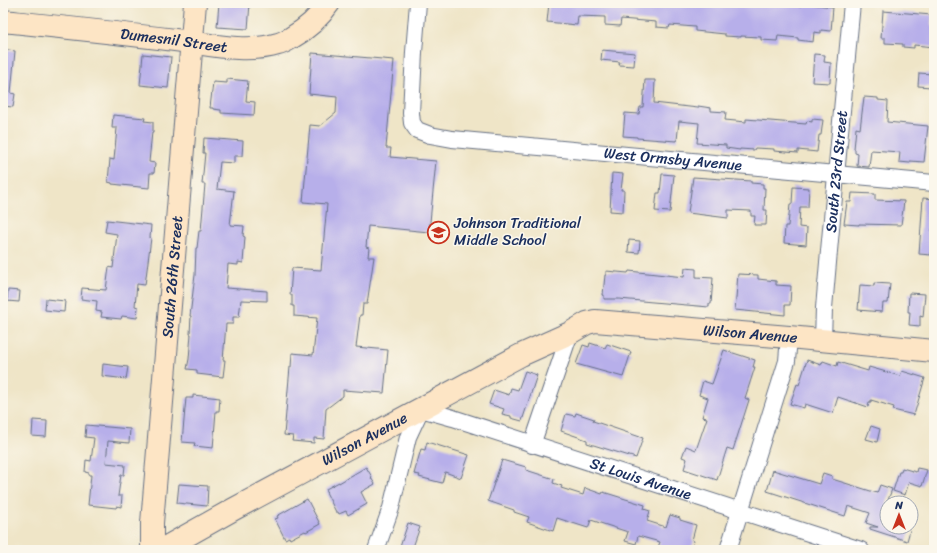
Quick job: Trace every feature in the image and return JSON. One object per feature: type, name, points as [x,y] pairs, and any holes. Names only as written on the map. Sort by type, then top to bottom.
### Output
[{"type":"street","name":"South 26th Street","points":[[152,550],[153,515],[195,3]]},
{"type":"street","name":"Dumesnil Street","points":[[3,21],[229,47],[254,48],[278,44],[305,30],[319,17],[328,3]]},
{"type":"street","name":"West Ormsby Avenue","points":[[418,3],[411,113],[414,127],[417,130],[430,135],[443,138],[934,182]]},
{"type":"street","name":"South 23rd Street","points":[[822,340],[852,3]]},
{"type":"street","name":"Wilson Avenue","points":[[161,550],[234,509],[521,355],[587,323],[604,321],[934,351]]},
{"type":"street","points":[[532,445],[570,332]]},
{"type":"street","points":[[728,550],[787,361],[789,337]]},
{"type":"street","points":[[376,550],[391,508],[408,437],[421,409]]},
{"type":"street","name":"St Louis Avenue","points":[[421,409],[861,550]]},
{"type":"building","points":[[219,3],[250,3],[248,29],[217,27]]},
{"type":"building","points":[[549,3],[777,3],[801,6],[801,3],[833,7],[831,31],[821,30],[821,33],[814,32],[813,42],[798,40],[798,38],[778,36],[777,41],[761,40],[761,37],[725,36],[725,34],[695,31],[695,27],[670,25],[669,28],[656,27],[656,22],[621,19],[620,26],[605,25],[605,17],[578,16],[577,25],[547,22]]},
{"type":"building","points":[[883,11],[932,15],[931,25],[934,25],[934,47],[914,45],[914,48],[903,47],[903,44],[885,43],[885,38],[881,38]]},
{"type":"building","points":[[3,49],[15,51],[11,93],[15,94],[13,107],[3,106]]},
{"type":"building","points":[[602,50],[635,53],[634,66],[619,65],[620,62],[601,60]]},
{"type":"building","points":[[312,53],[394,60],[386,148],[391,148],[390,157],[436,161],[429,232],[368,226],[366,247],[369,248],[368,257],[374,257],[367,304],[363,304],[362,315],[360,315],[356,347],[388,350],[384,393],[343,390],[343,396],[326,409],[324,439],[314,438],[314,443],[292,441],[293,436],[284,435],[292,353],[313,355],[317,318],[294,316],[292,295],[290,295],[292,268],[321,270],[327,204],[303,202],[310,125],[320,126],[336,113],[337,97],[309,94]]},
{"type":"building","points":[[143,54],[171,57],[168,88],[140,85]]},
{"type":"building","points":[[814,54],[825,55],[824,62],[831,63],[830,83],[812,82]]},
{"type":"building","points":[[919,73],[932,74],[931,87],[918,86]]},
{"type":"building","points":[[227,79],[248,81],[246,101],[255,102],[254,115],[221,113],[221,110],[210,108],[213,82],[227,83]]},
{"type":"building","points":[[645,80],[655,80],[654,103],[711,108],[711,111],[726,112],[725,120],[746,122],[746,119],[806,124],[807,121],[812,122],[812,119],[823,120],[817,152],[798,150],[798,153],[774,151],[774,149],[755,148],[754,150],[740,150],[726,148],[726,145],[697,143],[699,123],[679,121],[676,141],[623,136],[625,113],[639,114],[640,107],[643,107]]},
{"type":"building","points":[[864,97],[878,98],[878,100],[888,101],[887,122],[928,126],[924,162],[899,162],[900,152],[871,150],[869,167],[857,166],[858,154],[855,153],[854,149],[856,128],[860,129]]},
{"type":"building","points":[[113,115],[145,118],[144,121],[153,122],[149,162],[155,163],[154,173],[150,173],[149,188],[112,184],[108,182],[110,159],[114,160],[117,128],[112,128]]},
{"type":"building","points":[[204,138],[243,141],[242,156],[234,156],[234,163],[220,162],[217,189],[234,191],[230,225],[244,226],[243,236],[245,237],[243,263],[238,262],[238,265],[228,264],[226,288],[267,291],[267,301],[241,300],[239,317],[233,317],[233,324],[226,324],[223,377],[197,374],[197,370],[187,369],[191,334],[190,316],[195,275],[196,248],[199,231],[201,231],[205,184],[202,184],[205,153],[203,153]]},
{"type":"building","points":[[612,173],[623,174],[621,190],[624,190],[623,212],[610,211]]},
{"type":"building","points":[[662,174],[674,175],[670,212],[655,211],[657,193],[660,193]]},
{"type":"building","points":[[693,177],[751,181],[751,183],[763,184],[763,188],[765,188],[764,210],[767,210],[766,225],[754,225],[755,216],[751,216],[751,211],[728,210],[728,218],[688,213]]},
{"type":"building","points":[[793,187],[809,188],[808,207],[800,207],[799,227],[807,228],[806,245],[784,243],[785,226],[788,226],[790,204],[792,204]]},
{"type":"building","points":[[852,193],[875,194],[875,200],[904,201],[901,225],[844,224],[847,202],[851,202]]},
{"type":"building","points":[[923,198],[934,199],[934,230],[932,229],[931,255],[919,254]]},
{"type":"building","points":[[107,220],[151,225],[151,238],[145,285],[137,284],[135,306],[138,307],[137,318],[122,316],[121,319],[101,317],[102,312],[96,311],[97,301],[81,299],[82,288],[106,290],[109,267],[113,268],[117,234],[105,232]]},
{"type":"building","points":[[629,240],[640,241],[639,253],[628,252]]},
{"type":"building","points":[[685,268],[696,269],[696,277],[713,278],[711,304],[709,304],[709,307],[604,299],[603,295],[606,271],[628,273],[629,271],[684,277]]},
{"type":"building","points":[[738,274],[758,275],[758,279],[776,281],[776,285],[791,286],[790,305],[785,305],[785,315],[735,310]]},
{"type":"building","points":[[874,283],[890,284],[888,303],[883,303],[882,312],[858,310],[860,285],[874,286]]},
{"type":"building","points":[[8,290],[20,291],[19,302],[7,301]]},
{"type":"building","points":[[909,293],[925,294],[923,317],[920,316],[920,326],[909,325]]},
{"type":"building","points":[[46,299],[65,301],[64,312],[45,310]]},
{"type":"building","points":[[590,343],[605,348],[607,344],[631,352],[623,377],[576,364],[583,345],[589,347]]},
{"type":"building","points":[[724,350],[755,360],[753,367],[755,367],[745,398],[749,400],[733,450],[727,448],[717,480],[684,469],[687,459],[682,457],[686,446],[696,450],[707,418],[702,417],[708,398],[699,395],[703,381],[712,384]]},
{"type":"building","points":[[807,360],[821,365],[823,361],[837,366],[838,362],[868,371],[869,367],[900,376],[902,371],[925,378],[914,415],[893,410],[894,407],[871,400],[868,407],[838,397],[833,413],[805,404],[804,408],[790,404],[797,384],[799,385]]},
{"type":"building","points":[[103,364],[128,367],[126,379],[102,376]]},
{"type":"building","points":[[525,371],[537,375],[522,421],[502,414],[504,409],[489,404],[494,390],[509,395],[511,388],[518,390]]},
{"type":"building","points":[[193,395],[220,398],[219,411],[216,411],[213,448],[194,446],[195,443],[182,442],[186,398],[193,398]]},
{"type":"building","points":[[576,413],[594,419],[593,421],[643,438],[636,458],[587,443],[587,440],[561,431],[566,414],[575,416]]},
{"type":"building","points":[[33,420],[47,421],[46,437],[32,436]]},
{"type":"building","points":[[86,425],[130,429],[129,443],[108,441],[106,463],[125,465],[124,475],[121,475],[118,496],[122,496],[121,507],[117,506],[116,508],[88,505],[91,475],[85,472],[86,460],[91,461],[94,438],[85,437]]},
{"type":"building","points":[[871,426],[880,429],[877,442],[866,439]]},
{"type":"building","points":[[427,442],[469,455],[461,478],[445,472],[442,483],[419,477],[420,475],[414,474],[421,449],[425,450]]},
{"type":"building","points":[[502,460],[526,467],[526,470],[554,479],[553,483],[562,486],[561,488],[583,495],[585,488],[645,505],[644,509],[650,511],[647,521],[666,527],[670,515],[696,525],[691,550],[657,550],[660,542],[638,536],[636,544],[625,541],[628,532],[591,520],[588,528],[557,518],[553,531],[527,522],[529,517],[488,501]]},
{"type":"building","points":[[366,467],[375,484],[361,492],[367,504],[348,515],[346,511],[339,514],[336,512],[326,489]]},
{"type":"building","points":[[902,468],[916,472],[917,468],[927,470],[922,486],[909,482],[905,495],[893,491],[899,472],[901,472]]},
{"type":"building","points":[[773,470],[819,484],[823,473],[832,476],[832,479],[877,493],[880,485],[892,489],[890,495],[879,495],[879,532],[870,529],[870,527],[878,527],[866,523],[870,513],[848,506],[845,516],[767,491]]},
{"type":"building","points":[[179,484],[208,486],[207,506],[177,503]]},
{"type":"building","points":[[307,499],[320,524],[290,539],[289,537],[285,539],[275,519],[278,518],[277,516]]},
{"type":"building","points":[[408,523],[420,527],[412,550],[399,550]]},
{"type":"building","points":[[888,535],[909,535],[907,541]]},
{"type":"place","name":"Johnson Traditional Middle School","points":[[439,232]]}]
